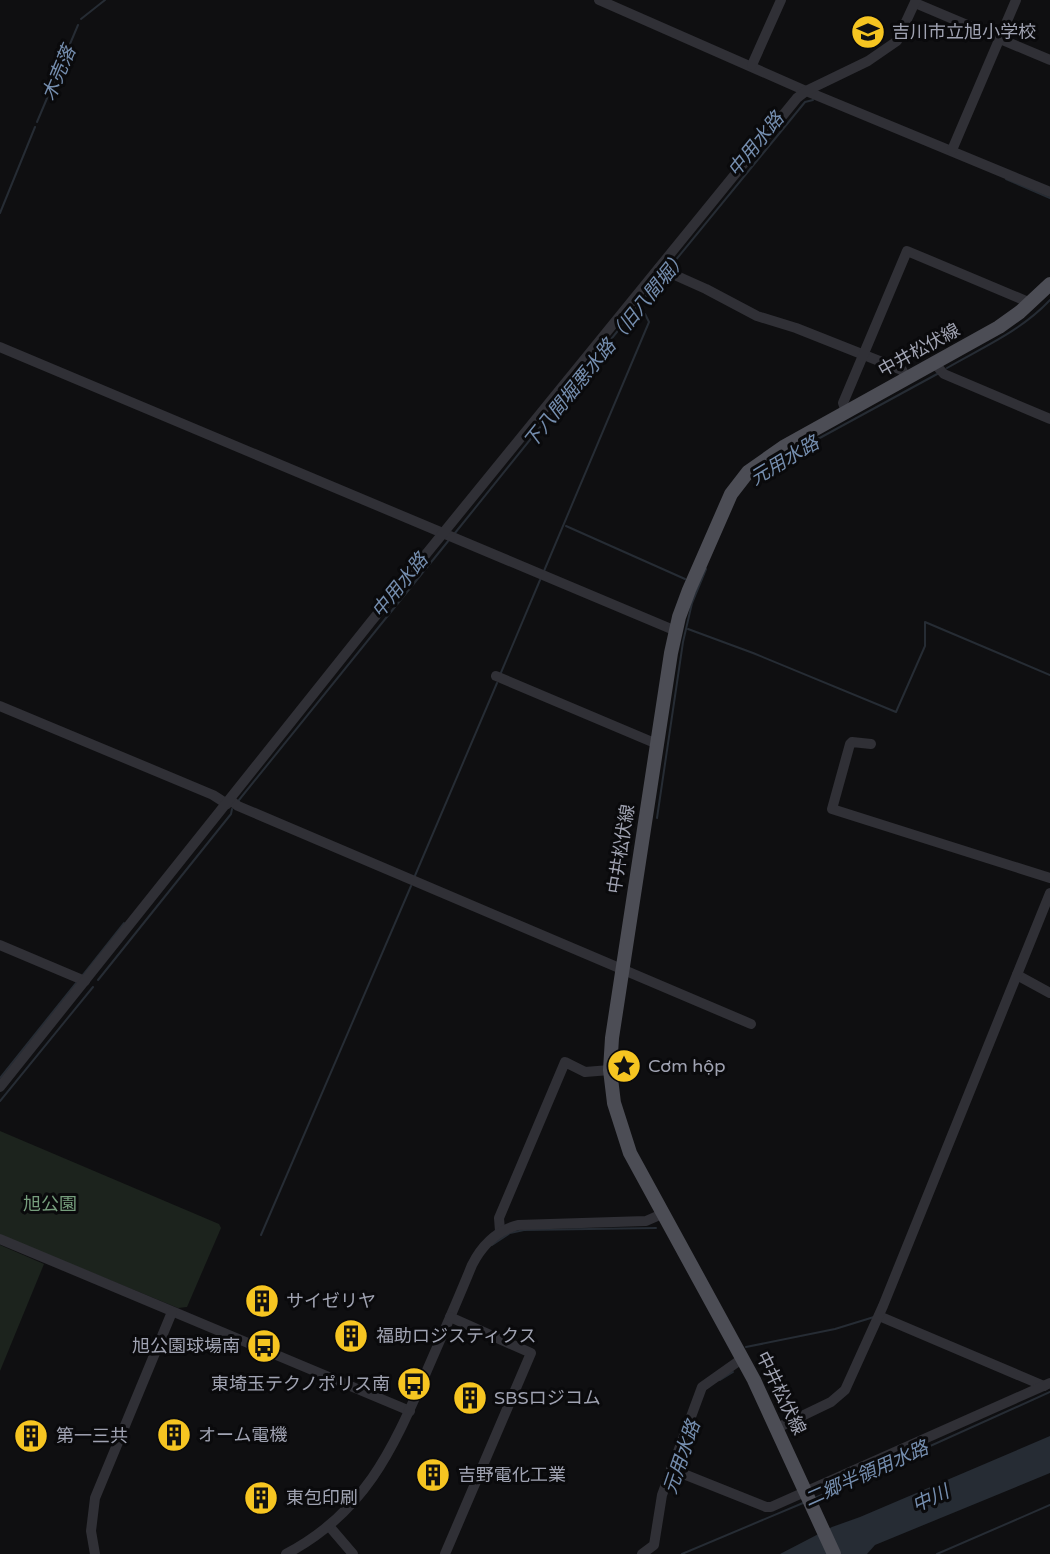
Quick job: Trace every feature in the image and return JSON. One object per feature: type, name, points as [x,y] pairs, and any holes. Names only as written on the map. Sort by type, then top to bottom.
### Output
[{"type":"main road","name":"中井松伏線","points":[[834,1554],[743,1358],[629,1153],[614,1103],[610,1070],[612,1038],[676,631],[704,553],[731,494],[762,460],[999,327],[1031,303],[1050,284]]},
{"type":"street","points":[[599,0],[1050,192]]},
{"type":"street","points":[[752,65],[781,0]]},
{"type":"street","points":[[952,150],[1016,0]]},
{"type":"street","points":[[0,1087],[797,98],[806,90],[868,61],[897,41],[916,2],[1050,60]]},
{"type":"street","points":[[846,412],[843,403],[907,251],[1031,303]]},
{"type":"street","points":[[659,268],[757,316],[796,328],[902,370],[907,379]]},
{"type":"street","points":[[0,347],[676,631]]},
{"type":"street","points":[[935,364],[944,374],[1050,419]]},
{"type":"street","points":[[496,676],[657,744]]},
{"type":"street","points":[[0,706],[751,1024]]},
{"type":"street","points":[[871,744],[852,741],[850,744],[832,808],[1050,878]]},
{"type":"street","points":[[777,1428],[831,1402],[845,1390],[924,1214],[1050,893]]},
{"type":"street","points":[[0,945],[85,981]]},
{"type":"street","points":[[1017,975],[1050,993]]},
{"type":"street","points":[[500,1231],[499,1218],[565,1062],[585,1072],[610,1070]]},
{"type":"street","points":[[286,1554],[329,1526],[362,1493],[380,1470],[410,1412],[477,1255],[500,1231],[529,1224],[646,1221],[662,1214]]},
{"type":"street","points":[[0,1239],[410,1412]]},
{"type":"street","points":[[95,1554],[91,1531],[95,1498],[172,1312]]},
{"type":"street","points":[[879,1316],[1047,1385]]},
{"type":"street","points":[[445,1554],[531,1353],[450,1317]]},
{"type":"street","points":[[642,1554],[654,1545],[662,1495],[702,1387],[743,1358]]},
{"type":"street","points":[[671,1468],[766,1507],[1047,1385]]},
{"type":"street","points":[[329,1526],[353,1554]]},
{"type":"green space","name":"旭公園","points":[[0,1131],[219,1224],[221,1228],[187,1307],[178,1308],[0,1235]]},
{"type":"green space","name":"旭公園","points":[[0,1245],[44,1264],[0,1371]]},
{"type":"water","name":"中川","points":[[1050,1436],[1050,1473],[875,1545],[867,1554],[780,1554],[832,1527]]},
{"type":"waterway","name":"木売落","points":[[81,19],[105,0]]},
{"type":"waterway","name":"木売落","points":[[37,122],[78,25]]},
{"type":"waterway","name":"下八間堀悪水路（旧八間堀）","points":[[670,267],[805,102],[813,100]]},
{"type":"waterway","name":"木売落","points":[[0,213],[35,127]]},
{"type":"waterway","name":"下八間堀悪水路（旧八間堀）","points":[[1006,179],[1050,198]]},
{"type":"waterway","name":"下八間堀悪水路（旧八間堀）","points":[[455,533],[662,276]]},
{"type":"waterway","name":"元用水路","points":[[947,368],[1014,330],[1050,300]]},
{"type":"waterway","points":[[544,571],[649,322],[645,314]]},
{"type":"waterway","name":"元用水路","points":[[772,464],[939,373]]},
{"type":"waterway","points":[[566,526],[685,579]]},
{"type":"waterway","name":"下八間堀悪水路（旧八間堀）","points":[[239,800],[449,540]]},
{"type":"waterway","name":"元用水路","points":[[657,818],[683,642],[692,603],[706,569]]},
{"type":"waterway","points":[[500,675],[540,580]]},
{"type":"waterway","points":[[688,629],[896,712],[925,646],[925,622],[1050,675]]},
{"type":"waterway","points":[[414,878],[497,683]]},
{"type":"waterway","name":"下八間堀悪水路（旧八間堀）","points":[[98,980],[231,814],[232,809]]},
{"type":"waterway","points":[[261,1235],[411,886]]},
{"type":"waterway","name":"中用水路","points":[[82,976],[124,923]]},
{"type":"waterway","name":"中用水路","points":[[0,1078],[76,983]]},
{"type":"waterway","name":"下八間堀悪水路（旧八間堀）","points":[[0,1101],[93,987]]},
{"type":"waterway","points":[[492,1245],[510,1233],[524,1230],[656,1228]]},
{"type":"waterway","points":[[746,1347],[835,1329],[874,1317]]},
{"type":"waterway","name":"元用水路","points":[[720,1380],[733,1372]]},
{"type":"waterway","name":"二郷半領用水路","points":[[815,1498],[1050,1392]]},
{"type":"waterway","name":"二郷半領用水路","points":[[682,1554],[803,1503]]},
{"type":"waterway","points":[[937,1554],[1050,1505]]},
{"type":"place","name":"吉川市立旭小学校","points":[[868,32]]},
{"type":"place","name":"Cơm hộp","points":[[624,1066]]},
{"type":"place","name":"サイゼリヤ","points":[[262,1301]]},
{"type":"place","name":"福助ロジスティクス","points":[[351,1336]]},
{"type":"place","name":"旭公園球場南","points":[[264,1346]]},
{"type":"place","name":"東埼玉テクノポリス南","points":[[414,1384]]},
{"type":"place","name":"SBSロジコム","points":[[470,1398]]},
{"type":"place","name":"オーム電機","points":[[174,1435]]},
{"type":"place","name":"第一三共","points":[[31,1436]]},
{"type":"place","name":"吉野電化工業","points":[[433,1475]]},
{"type":"place","name":"東包印刷","points":[[261,1498]]}]
